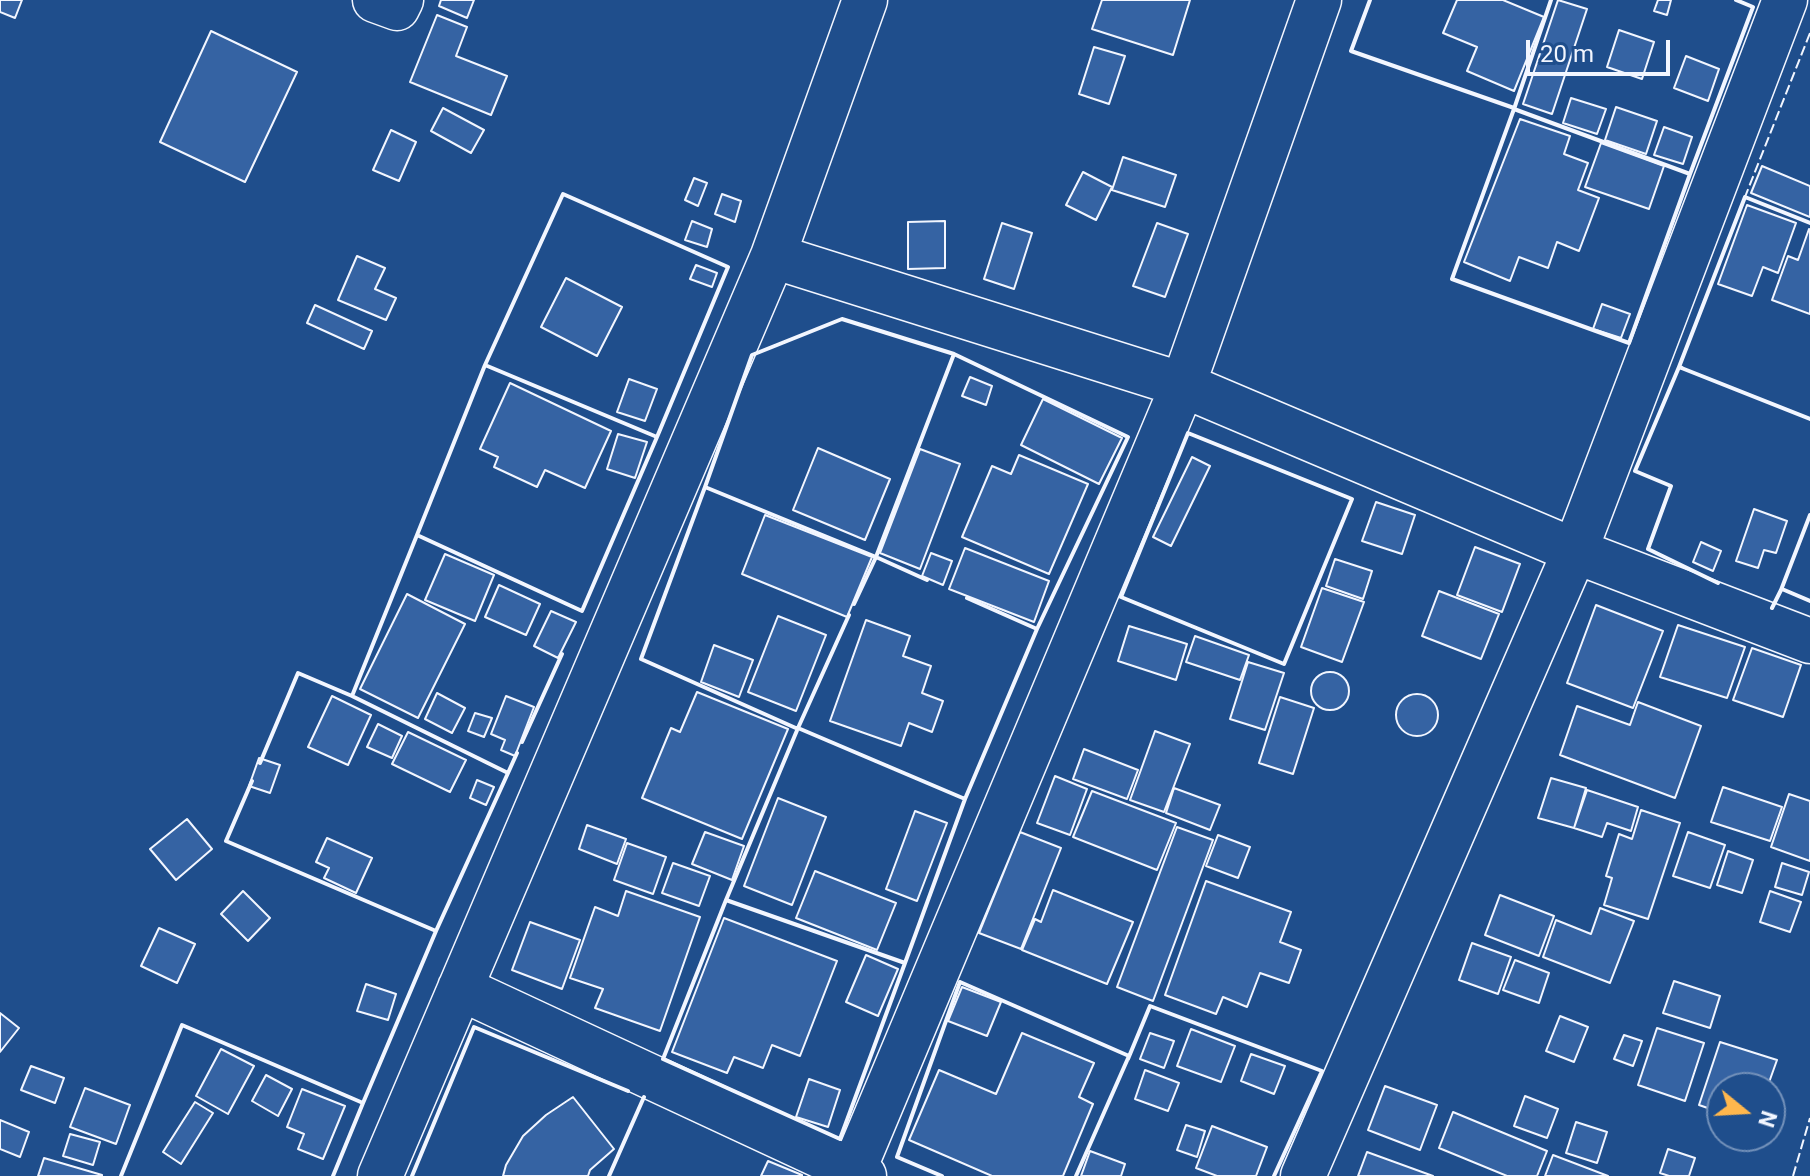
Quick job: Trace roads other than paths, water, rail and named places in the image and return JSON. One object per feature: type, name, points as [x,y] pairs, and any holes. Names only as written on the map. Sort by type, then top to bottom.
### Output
[{"type":"street","points":[[375,0],[397,8],[401,0]]},
{"type":"street","points":[[380,1176],[773,256],[865,0]]},
{"type":"street","points":[[460,988],[856,1175],[1183,385],[1319,0]]},
{"type":"street","points":[[1303,1176],[1575,551],[1785,0]]},
{"type":"street","points":[[773,256],[1183,385],[1575,551],[1810,641]]}]
